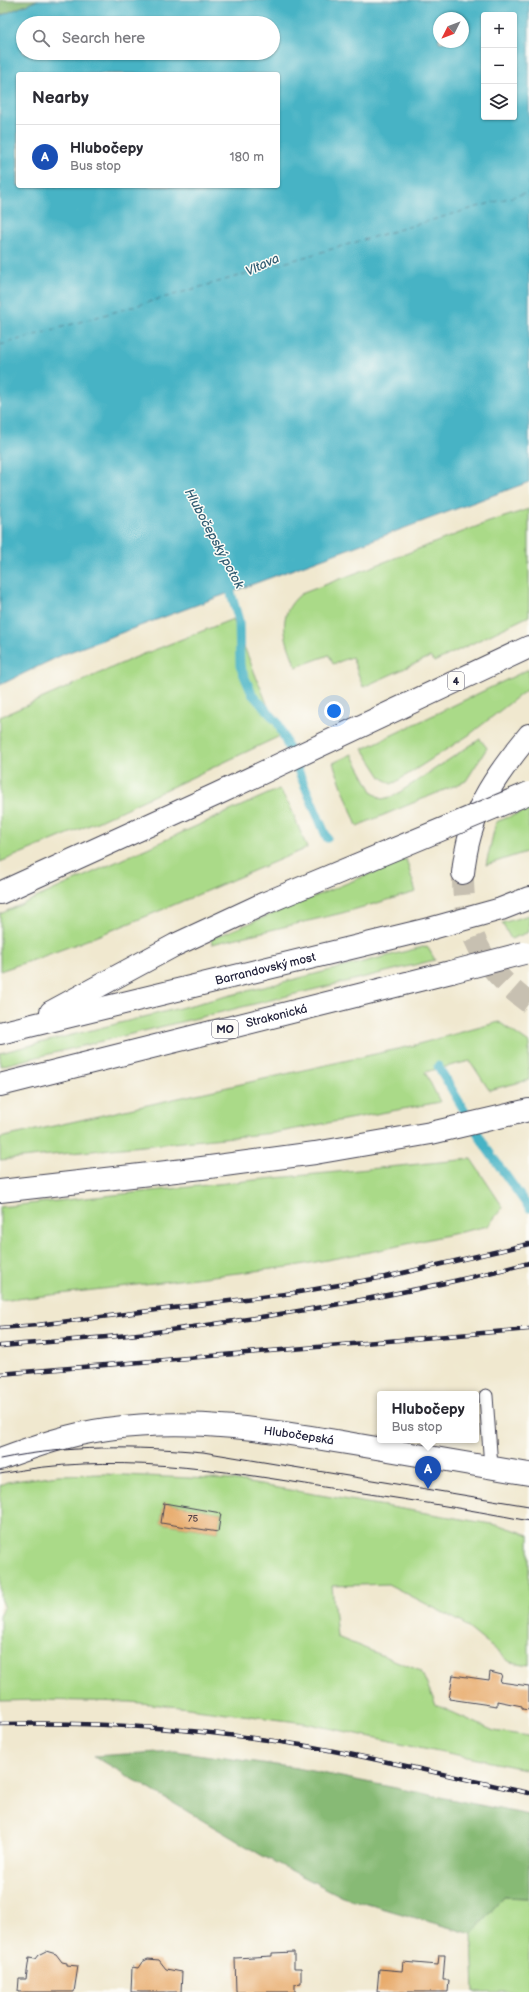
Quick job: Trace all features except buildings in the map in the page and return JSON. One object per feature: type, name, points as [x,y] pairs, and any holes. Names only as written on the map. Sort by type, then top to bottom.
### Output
[{"type":"main road","name":"4","points":[[0,893],[215,795],[529,647]]},
{"type":"main road","points":[[463,873],[468,836],[488,789],[529,735]]},
{"type":"main road","points":[[26,1026],[175,945],[263,904],[529,793]]},
{"type":"main road","name":"Barrandovský most","points":[[0,1033],[429,929],[501,909],[529,898]]},
{"type":"main road","name":"Strakonická","points":[[0,1085],[527,952]]},
{"type":"main road","points":[[0,1191],[210,1167],[315,1153],[431,1133],[529,1110]]},
{"type":"main road","name":"Hlubočepská","points":[[0,1458],[68,1437],[107,1429],[140,1426],[206,1424],[277,1431],[529,1474]]},
{"type":"lane","points":[[486,1396],[491,1467]]},
{"type":"green space","points":[[0,0],[38,0],[0,16]]},
{"type":"green space","points":[[529,509],[529,616],[434,662],[430,657],[363,687],[352,657],[333,664],[329,655],[296,667],[286,638],[285,620],[287,611],[301,594],[486,523]]},
{"type":"green space","points":[[233,619],[280,736],[97,822],[0,862],[0,717],[134,658]]},
{"type":"green space","points":[[529,669],[529,688],[469,735],[396,782],[391,784],[381,777],[363,749]]},
{"type":"green space","points":[[480,739],[487,748],[466,781],[357,826],[333,763],[352,754],[373,793],[382,799],[394,796]]},
{"type":"green space","points":[[279,789],[290,806],[307,848],[116,928],[39,958],[0,971],[0,914]]},
{"type":"green space","points":[[529,809],[529,851],[486,865],[496,822]]},
{"type":"green space","points":[[406,859],[416,892],[342,913],[212,944],[211,939]]},
{"type":"green space","points":[[529,915],[529,932],[511,939],[502,923]]},
{"type":"green space","points":[[427,946],[435,960],[0,1066],[0,1053]]},
{"type":"green space","points":[[499,1022],[529,1043],[529,1080],[489,1090],[470,1061],[425,1072],[440,1102],[274,1133],[0,1160],[0,1138],[411,1046]]},
{"type":"green space","points":[[471,1159],[503,1207],[488,1226],[380,1250],[289,1267],[0,1301],[0,1207]]},
{"type":"green space","points":[[103,1474],[231,1480],[503,1526],[529,1535],[529,1665],[510,1662],[461,1622],[388,1584],[332,1586],[337,1637],[421,1671],[436,1705],[494,1731],[529,1736],[529,1770],[305,1723],[131,1702],[39,1700],[0,1701],[0,1615],[4,1608],[0,1598],[0,1485],[7,1482],[58,1475]],"holes":[[[164,1503],[221,1513],[218,1532],[161,1523]]]},
{"type":"green space","points":[[175,1751],[297,1768],[529,1815],[529,1898],[503,1897],[472,1934],[343,1897],[261,1855],[94,1756]]},
{"type":"green space","points":[[503,1897],[529,1898],[529,1992],[474,1992],[472,1934]]},
{"type":"water","name":"Vltava","points":[[38,0],[529,0],[529,482],[64,654],[0,685],[0,16]]},
{"type":"waterway","name":"Hlubočepský potok","points":[[225,582],[231,593],[239,621],[240,666],[252,694],[278,723],[327,838]]},
{"type":"waterway","name":"Hlubočepský potok","points":[[438,1066],[487,1149],[529,1208]]},
{"type":"ferry route","points":[[0,345],[529,192]]},
{"type":"tunnel","points":[[463,873],[466,913],[478,947],[499,976],[529,1003]]},
{"type":"tram line","points":[[0,1459],[51,1451],[102,1448],[203,1452],[529,1506]]},
{"type":"tram line","points":[[0,1474],[42,1467],[83,1464],[165,1466],[247,1475],[430,1503],[529,1521]]},
{"type":"railway","points":[[0,1328],[37,1325],[293,1293],[385,1277],[529,1244]]},
{"type":"railway","points":[[0,1346],[102,1338],[209,1325],[301,1311],[393,1294],[529,1263]]},
{"type":"railway","points":[[0,1374],[529,1329]]},
{"type":"railway","points":[[0,1724],[38,1723],[151,1727],[263,1739],[358,1756],[529,1793]]},
{"type":"place","name":"Hlubočepy","points":[[428,1489]]}]
